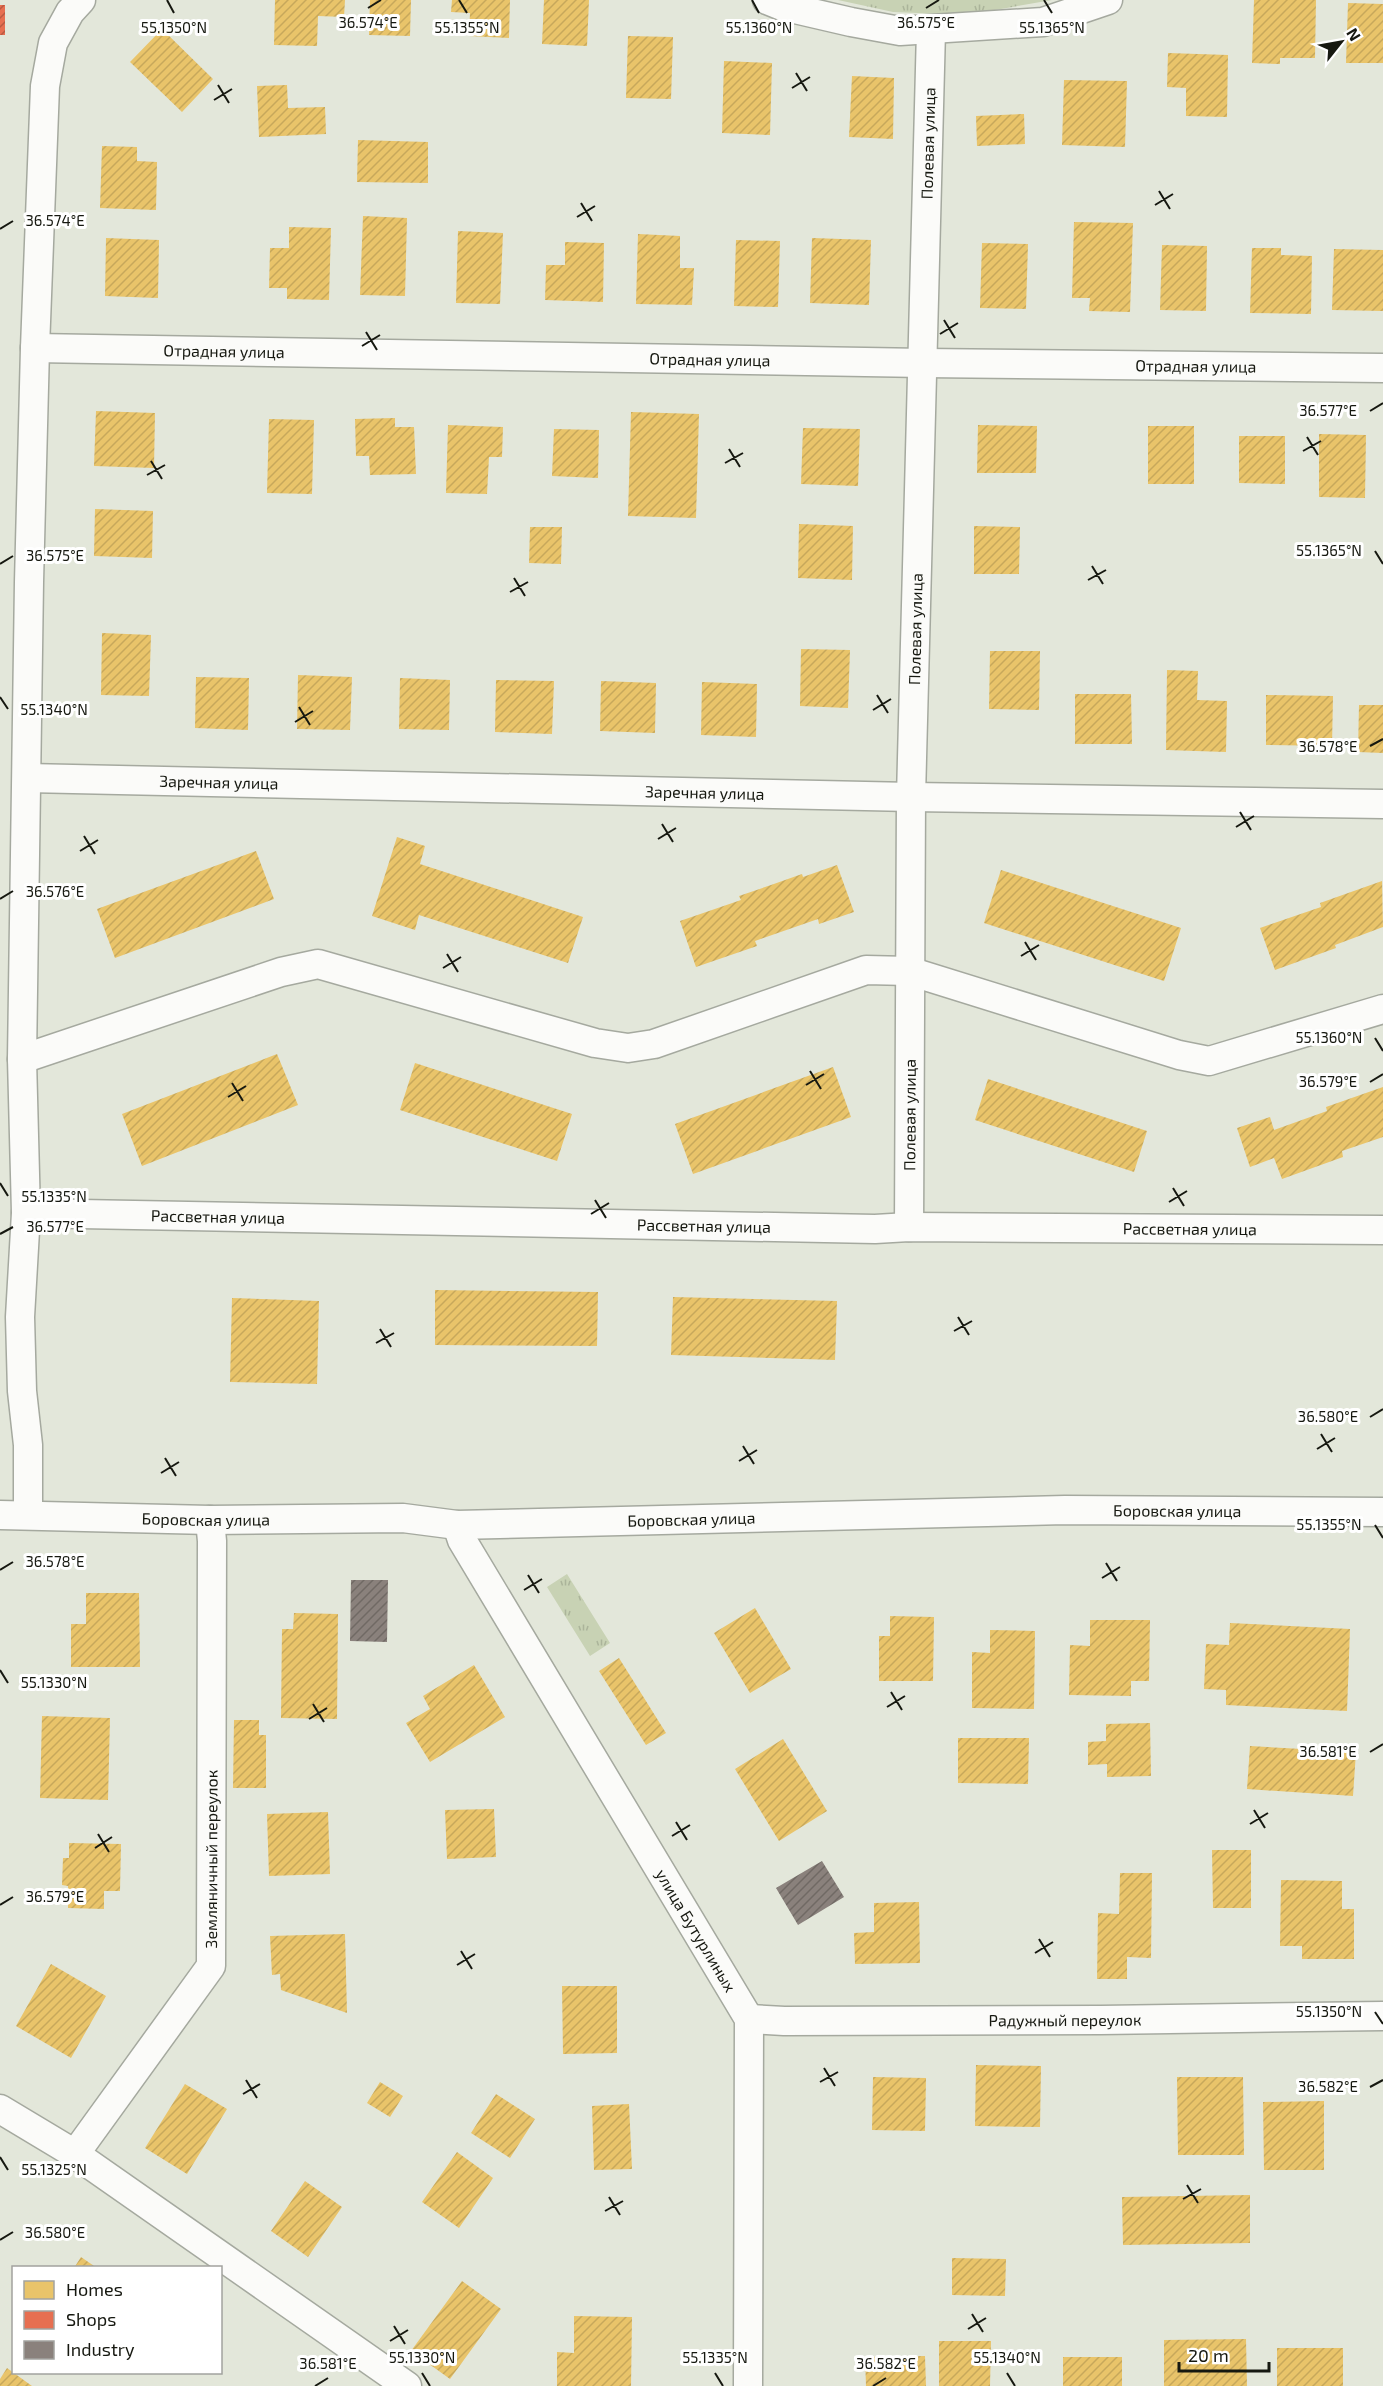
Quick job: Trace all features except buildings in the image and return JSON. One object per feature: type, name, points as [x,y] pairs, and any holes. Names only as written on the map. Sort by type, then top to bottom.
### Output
[{"type":"street","points":[[28,1514],[28,1445],[22,1391],[20,1317],[26,1213],[22,1059],[35,348],[45,86],[52,43],[70,12],[81,0]]},
{"type":"street","points":[[767,0],[782,6],[850,22],[900,31],[1043,22],[1108,0]]},
{"type":"street","name":"Полевая улица","points":[[909,1227],[912,797],[932,30]]},
{"type":"street","name":"Отрадная улица","points":[[35,348],[924,363],[1383,368]]},
{"type":"street","name":"Заречная улица","points":[[27,778],[912,797],[1383,804]]},
{"type":"street","points":[[22,1059],[281,972],[318,964],[595,1043],[628,1048],[654,1044],[866,970],[909,971],[1179,1055],[1209,1060],[1383,1009]]},
{"type":"street","name":"Рассветная улица","points":[[26,1213],[875,1229],[909,1227],[1383,1230]]},
{"type":"street","name":"Боровская улица","points":[[0,1515],[210,1520],[403,1518],[457,1525],[1065,1510],[1383,1512]]},
{"type":"street","name":"Земляничный переулок","points":[[75,2154],[211,1966],[212,1541],[210,1520]]},
{"type":"street","name":"улица Бутурлиных","points":[[457,1525],[468,1550],[749,2019]]},
{"type":"street","name":"Радужный переулок","points":[[749,2019],[784,2021],[1101,2020],[1383,2016]]},
{"type":"street","points":[[748,2386],[749,2019]]},
{"type":"street","points":[[0,2109],[75,2154],[407,2386]]},
{"type":"green space","points":[[838,0],[1052,0],[967,15],[893,12]]},
{"type":"green space","points":[[567,1574],[610,1643],[590,1656],[547,1587]]}]
